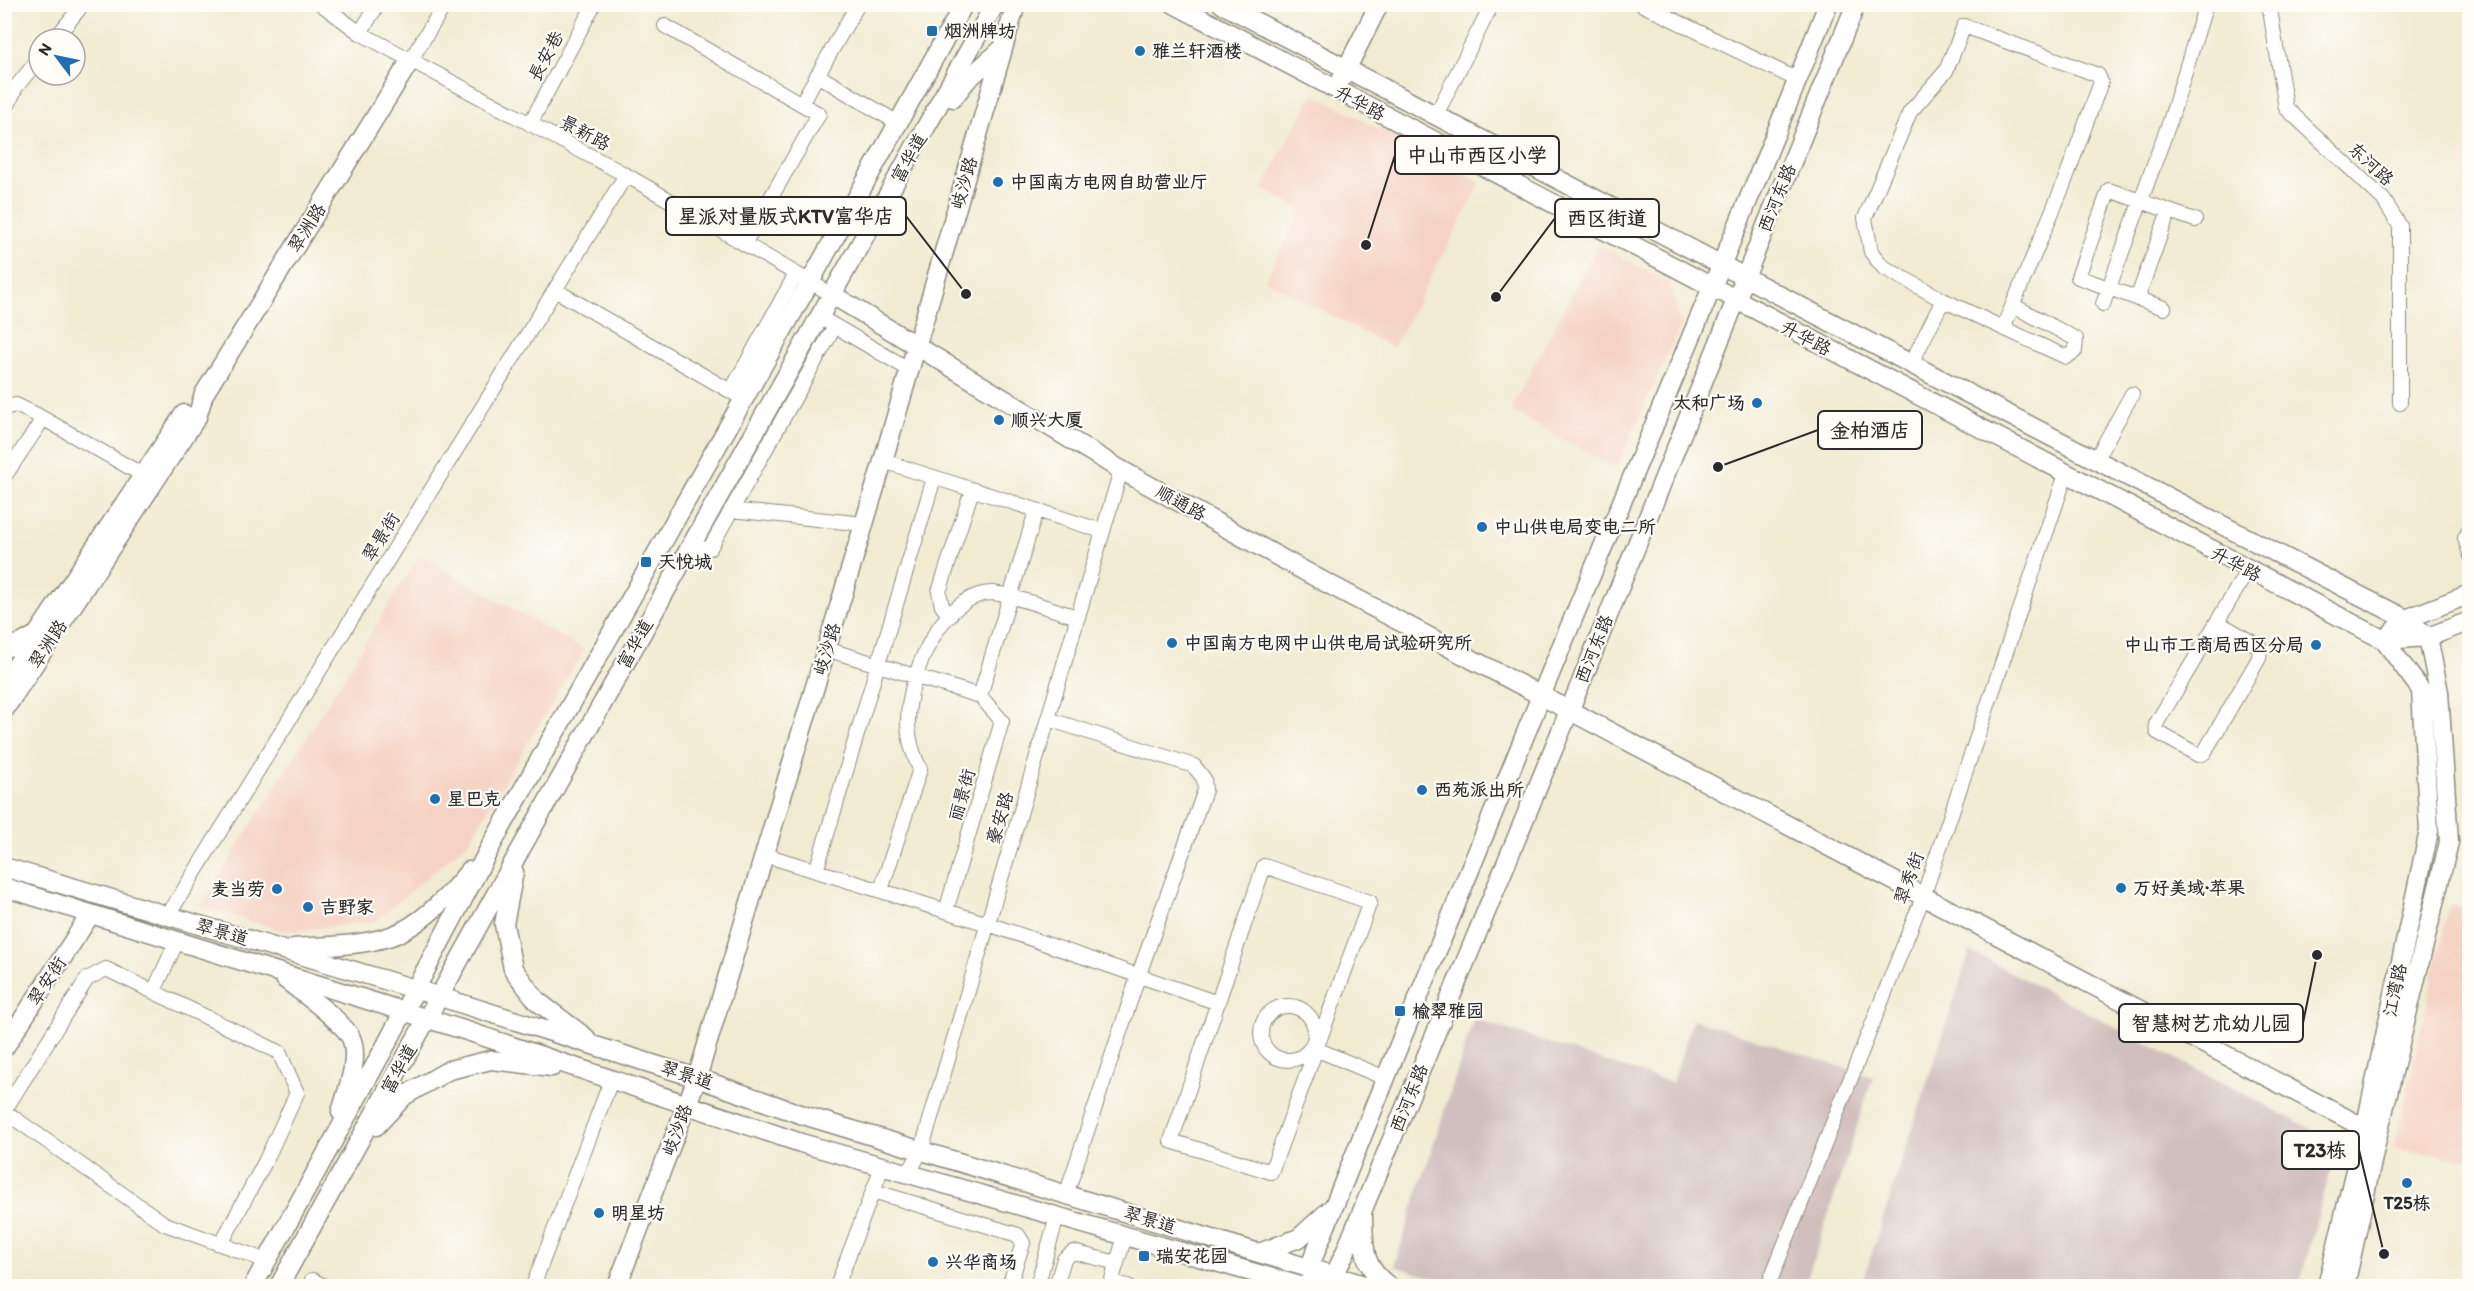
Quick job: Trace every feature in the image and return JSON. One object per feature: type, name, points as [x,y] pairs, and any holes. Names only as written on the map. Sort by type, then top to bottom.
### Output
[{"type":"street","points":[[65,27],[83,4]]},
{"type":"street","name":"景新路","points":[[321,4],[360,33],[626,175],[831,294]]},
{"type":"street","points":[[360,33],[378,4]]},
{"type":"street","points":[[410,61],[445,4]]},
{"type":"street","name":"長安巷","points":[[530,124],[594,4]]},
{"type":"street","points":[[801,104],[858,4]]},
{"type":"street","name":"富华道","points":[[253,1287],[737,395],[803,278],[898,123],[964,4]]},
{"type":"street","name":"富华道","points":[[279,1287],[818,316],[995,4]]},
{"type":"street","name":"岐沙路","points":[[617,1287],[697,1078],[883,461],[1016,4]]},
{"type":"street","name":"升华路","points":[[1174,4],[1712,289],[2384,640],[2430,691]]},
{"type":"street","name":"升华路","points":[[1222,4],[1723,263],[2095,461],[2406,619],[2428,637]]},
{"type":"street","points":[[1336,91],[1379,4]]},
{"type":"street","points":[[1425,137],[1492,4]]},
{"type":"street","points":[[1641,4],[1798,80]]},
{"type":"street","name":"西河东路","points":[[1309,1268],[1540,696],[1723,263],[1828,4]]},
{"type":"street","name":"西河东路","points":[[1328,1281],[1363,1210],[1569,711],[1856,4]]},
{"type":"street","points":[[2103,304],[2206,4]]},
{"type":"street","name":"东河路","points":[[2269,4],[2286,108],[2383,199],[2400,226],[2400,402]]},
{"type":"street","points":[[2003,327],[2014,306],[2101,82],[2098,75],[1964,26],[1946,71],[1910,112],[1865,218],[1871,252],[1883,267],[1943,300],[2066,357],[2075,351],[2076,339],[2014,306]]},
{"type":"street","points":[[665,27],[819,114],[744,244]]},
{"type":"street","points":[[918,142],[967,80],[1003,48]]},
{"type":"street","points":[[935,56],[958,70]]},
{"type":"street","name":"翠洲路","points":[[4,710],[17,665],[197,417],[204,394],[410,61]]},
{"type":"street","points":[[4,114],[16,87],[27,74]]},
{"type":"street","points":[[817,75],[898,123]]},
{"type":"street","name":"翠景街","points":[[167,917],[626,175]]},
{"type":"street","points":[[2164,308],[2078,277],[2109,190],[2195,220]]},
{"type":"street","points":[[2137,299],[2169,211]]},
{"type":"street","points":[[555,290],[737,395]]},
{"type":"street","name":"顺通路","points":[[831,294],[1121,470],[1319,579],[2372,1132]]},
{"type":"street","points":[[1911,364],[1943,300]]},
{"type":"street","points":[[818,316],[910,370]]},
{"type":"street","points":[[691,544],[700,549],[710,548],[835,326]]},
{"type":"street","name":"翠洲路","points":[[4,684],[187,409],[204,394]]},
{"type":"street","points":[[2095,461],[2132,394]]},
{"type":"street","points":[[4,408],[16,405],[143,476]]},
{"type":"street","points":[[4,477],[43,419]]},
{"type":"street","points":[[883,461],[1102,531]]},
{"type":"street","name":"豪安路","points":[[908,1174],[921,1151],[1121,470]]},
{"type":"street","name":"翠秀街","points":[[1768,1287],[1923,897],[2066,474]]},
{"type":"street","points":[[816,871],[934,478]]},
{"type":"street","points":[[950,616],[942,606],[939,592],[972,490]]},
{"type":"street","points":[[731,510],[864,524]]},
{"type":"street","points":[[826,649],[980,696],[1036,511]]},
{"type":"street","points":[[2469,529],[2465,538],[2469,554]]},
{"type":"street","points":[[2217,622],[2260,647],[2259,658],[2204,753],[2198,755],[2157,732],[2156,724],[2248,570]]},
{"type":"street","points":[[881,890],[920,769],[911,751],[908,724],[915,676],[934,637],[950,616],[967,600],[994,593],[1078,617]]},
{"type":"street","points":[[2384,640],[2406,619],[2469,594]]},
{"type":"street","points":[[2384,640],[2428,637],[2469,621]]},
{"type":"street","points":[[4,648],[22,643],[39,633]]},
{"type":"street","points":[[2428,637],[2430,691]]},
{"type":"street","name":"江湾路","points":[[2327,1287],[2372,1132],[2449,842],[2430,691]]},
{"type":"street","name":"丽景街","points":[[946,911],[1002,721],[980,696]]},
{"type":"street","points":[[1048,719],[1194,766],[1204,779],[1205,790],[1139,974],[1066,1195]]},
{"type":"street","points":[[283,949],[355,944],[393,935],[435,908],[492,844]]},
{"type":"street","points":[[518,854],[504,924],[513,969],[537,1001],[597,1046]]},
{"type":"street","points":[[765,855],[988,924],[1218,1003]]},
{"type":"street","points":[[1264,866],[1370,902],[1314,1048],[1271,1172],[1171,1141],[1218,1003],[1264,866]]},
{"type":"street","name":"翠景道","points":[[4,867],[415,989],[697,1078],[803,1115],[1309,1268],[1328,1281],[1368,1287]]},
{"type":"street","name":"翠景道","points":[[4,887],[427,1019],[882,1167],[1300,1287]]},
{"type":"street","name":"翠安街","points":[[4,1048],[90,915]]},
{"type":"street","points":[[154,991],[177,941]]},
{"type":"street","points":[[221,1244],[266,1160],[297,1094],[279,1052],[106,969],[87,980],[4,1111],[165,1224],[267,1261]]},
{"type":"street","points":[[274,971],[322,1008],[351,1038],[353,1066],[334,1140]]},
{"type":"street","points":[[1314,1048],[1385,1078]]},
{"type":"street","points":[[355,1150],[404,1096],[449,1070],[491,1060],[588,1071]]},
{"type":"street","points":[[533,1287],[612,1078]]},
{"type":"street","name":"江湾路","points":[[2345,1287],[2372,1132]]},
{"type":"street","points":[[837,1287],[882,1167]]},
{"type":"street","points":[[873,1191],[1018,1235],[1023,1244],[1009,1287]]},
{"type":"street","points":[[1259,1253],[1299,1238],[1335,1205]]},
{"type":"street","points":[[1363,1210],[1365,1255],[1374,1276],[1389,1287]]},
{"type":"street","points":[[1037,1287],[1057,1217]]},
{"type":"street","points":[[1125,1236],[1111,1284],[1128,1287]]},
{"type":"street","points":[[1056,1287],[1064,1259],[1073,1252],[1117,1263]]},
{"type":"street","points":[[1309,1268],[1315,1287]]},
{"type":"street","points":[[1250,1272],[1264,1287]]},
{"type":"street","points":[[312,1280],[324,1287]]},
{"type":"shaded area","points":[[1313,93],[1481,183],[1393,348],[1265,280],[1302,210],[1262,189]]},
{"type":"shaded area","points":[[1598,245],[1670,283],[1681,324],[1616,469],[1510,410]]},
{"type":"shaded area","points":[[420,555],[584,650],[469,841],[376,921],[286,932],[201,906]]},
{"type":"shaded area","points":[[2449,905],[2469,909],[2469,1159],[2394,1149]]},
{"type":"shaded area","points":[[1970,951],[2338,1143],[2299,1286],[1861,1286]]},
{"type":"shaded area","points":[[1474,1019],[1672,1083],[1693,1019],[1873,1077],[1805,1286],[1459,1286],[1394,1266]]},
{"type":"place","name":"烟洲牌坊","points":[[932,31]]},
{"type":"place","name":"雅兰轩酒楼","points":[[1140,51]]},
{"type":"place","name":"中国南方电网自助营业厅","points":[[998,182]]},
{"type":"place","name":"中山市西区小学","points":[[1366,245]]},
{"type":"place","name":"星派对量版式KTV富华店","points":[[966,294]]},
{"type":"place","name":"西区街道","points":[[1496,297]]},
{"type":"place","name":"太和广场","points":[[1757,403]]},
{"type":"place","name":"顺兴大厦","points":[[999,420]]},
{"type":"place","name":"金柏酒店","points":[[1718,467]]},
{"type":"place","name":"中山供电局变电二所","points":[[1482,527]]},
{"type":"place","name":"天悦城","points":[[646,562]]},
{"type":"place","name":"中国南方电网中山供电局试验研究所","points":[[1172,643]]},
{"type":"place","name":"中山市工商局西区分局","points":[[2316,645]]},
{"type":"place","name":"西苑派出所","points":[[1422,790]]},
{"type":"place","name":"星巴克","points":[[435,799]]},
{"type":"place","name":"万好美域·苹果","points":[[2121,888]]},
{"type":"place","name":"麦当劳","points":[[277,889]]},
{"type":"place","name":"吉野家","points":[[308,907]]},
{"type":"place","name":"智慧树艺术幼儿园","points":[[2317,955]]},
{"type":"place","name":"榆翠雅园","points":[[1400,1011]]},
{"type":"place","name":"T25栋","points":[[2407,1183]]},
{"type":"place","name":"明星坊","points":[[599,1213]]},
{"type":"place","name":"T23栋","points":[[2384,1254]]},
{"type":"place","name":"瑞安花园","points":[[1144,1256]]},
{"type":"place","name":"兴华商场","points":[[933,1262]]}]
